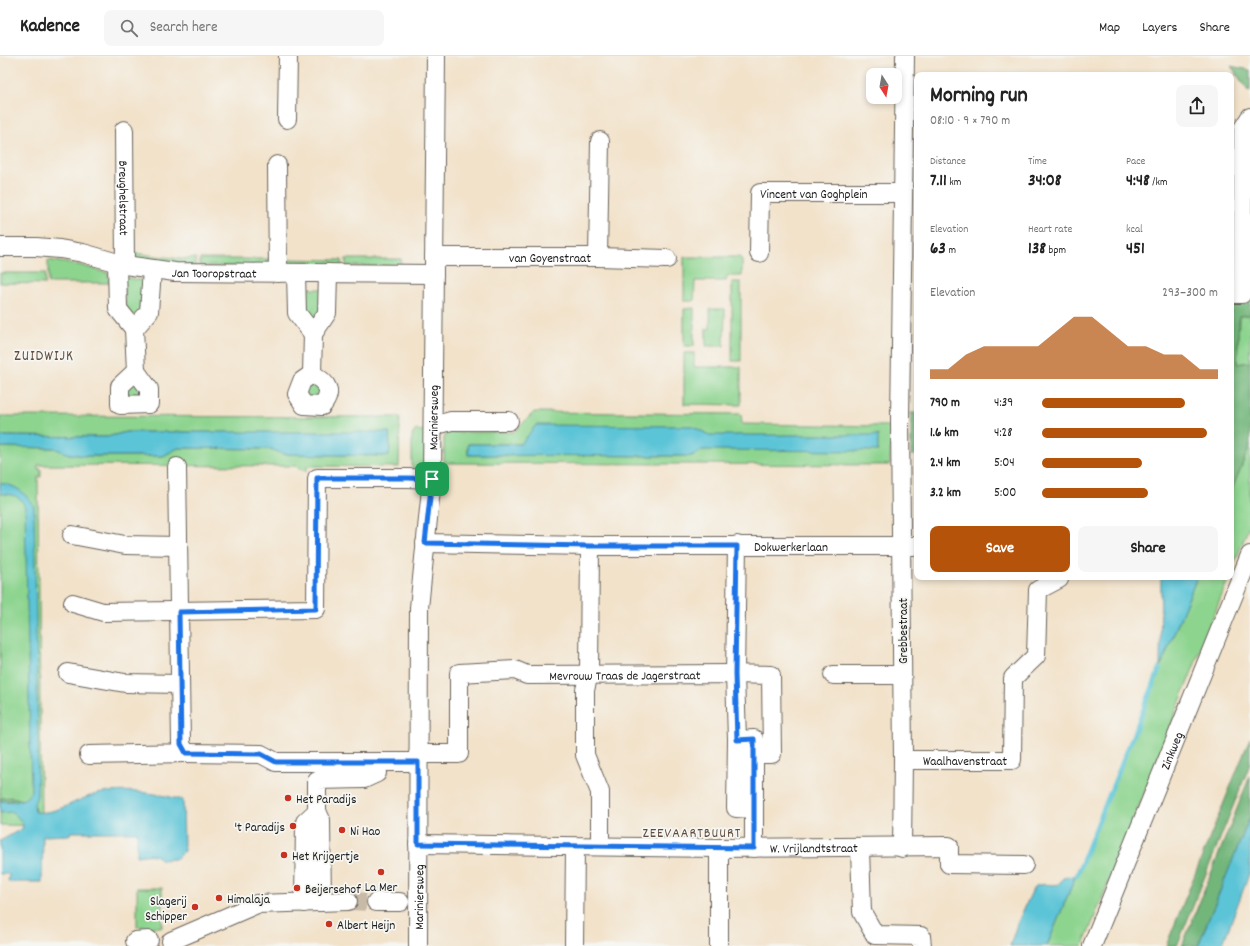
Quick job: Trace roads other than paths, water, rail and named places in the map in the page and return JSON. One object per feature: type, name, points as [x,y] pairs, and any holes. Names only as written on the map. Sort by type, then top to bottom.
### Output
[{"type":"street","points":[[287,119],[288,56]]},
{"type":"street","name":"Mariniersweg","points":[[418,946],[419,608],[432,479],[436,56]]},
{"type":"street","name":"Grebbestraat","points":[[902,848],[902,675],[910,546],[900,419],[910,291],[903,193],[911,127],[905,56]]},
{"type":"street","points":[[1234,294],[1242,294],[1243,128],[1250,117]]},
{"type":"street","name":"Breughelstraat","points":[[121,264],[124,130]]},
{"type":"street","name":"van Goyenstraat","points":[[434,265],[598,257],[600,141]]},
{"type":"street","points":[[277,165],[278,273]]},
{"type":"street","name":"Vincent van Goghplein","points":[[759,253],[760,193],[903,193]]},
{"type":"street","name":"Jan Tooropstraat","points":[[0,247],[60,249],[83,253],[121,264],[152,270],[174,272],[328,273],[434,265]]},
{"type":"street","points":[[598,257],[667,259]]},
{"type":"street","points":[[121,264],[118,309],[134,329],[136,370]]},
{"type":"street","points":[[134,329],[149,312],[152,270]]},
{"type":"street","points":[[296,273],[297,313],[313,334]]},
{"type":"street","points":[[312,374],[313,334],[327,313],[328,273]]},
{"type":"street","points":[[433,426],[451,421],[509,421]]},
{"type":"street","points":[[177,468],[181,744],[186,753]]},
{"type":"street","points":[[73,603],[103,612],[316,609],[317,478],[432,479]]},
{"type":"street","points":[[72,536],[125,545],[178,546]]},
{"type":"street","name":"Dokwerkerlaan","points":[[425,543],[590,546],[910,546]]},
{"type":"street","points":[[590,546],[589,674],[585,690],[585,756],[600,792],[600,846]]},
{"type":"street","points":[[737,546],[735,674],[737,740],[736,808],[754,809]]},
{"type":"street","name":"Zinkweg","points":[[1092,946],[1249,562]]},
{"type":"street","name":"Waalhavenstraat","points":[[903,760],[1012,760],[1013,678],[1036,656],[1038,590],[1057,580]]},
{"type":"street","name":"Mevrouw Traas de Jagerstraat","points":[[418,758],[459,754],[459,673],[515,670],[527,675],[771,674],[772,754],[754,754]]},
{"type":"street","points":[[68,673],[125,683],[180,684]]},
{"type":"street","points":[[833,675],[902,675]]},
{"type":"street","points":[[737,740],[754,739],[754,848]]},
{"type":"street","points":[[89,755],[186,753],[261,754],[276,762],[418,758]]},
{"type":"street","points":[[322,902],[321,820],[316,811],[317,780],[364,779],[377,773]]},
{"type":"street","points":[[304,903],[305,822],[316,811]]},
{"type":"street","name":"W. Vrijlandtstraat","points":[[418,844],[719,848],[902,848],[949,846],[949,864],[1024,865]]},
{"type":"street","points":[[574,946],[575,846]]},
{"type":"street","points":[[719,848],[719,946]]},
{"type":"street","points":[[860,848],[862,912],[875,935],[922,936],[922,946]]},
{"type":"street","points":[[172,941],[257,904],[348,901]]},
{"type":"street","points":[[376,902],[400,902]]},
{"type":"water","points":[[536,425],[692,426],[709,435],[878,435],[878,451],[703,450],[691,456],[468,455],[468,444],[521,444]]},
{"type":"water","points":[[126,432],[389,432],[390,447],[389,456],[283,454],[271,449],[178,448],[163,456],[87,456],[69,454],[54,448],[0,447],[0,436],[107,437]]},
{"type":"water","points":[[0,483],[20,490],[34,506],[38,743],[37,796],[34,804],[35,812],[59,809],[89,796],[119,791],[162,795],[183,800],[184,851],[176,859],[161,860],[159,857],[150,855],[137,856],[137,832],[70,832],[70,835],[43,836],[42,882],[8,882],[9,874],[0,874],[0,841],[23,828],[22,822],[13,812],[0,813],[0,801],[22,800],[31,791],[25,508],[21,500],[16,496],[0,494]]},
{"type":"water","points":[[1161,580],[1196,580],[1160,668]]},
{"type":"water","points":[[1250,817],[1250,872],[1222,946],[1198,946]]},
{"type":"water","points":[[1076,875],[1047,946],[1010,946],[1017,924],[1034,887],[1040,885],[1059,884],[1063,878]]},
{"type":"waterway","points":[[1077,875],[1160,668]]},
{"type":"tunnel","points":[[348,901],[376,902]]},
{"type":"place","name":"Het Paradijs","points":[[288,798]]},
{"type":"place","name":"'t Paradijs","points":[[293,826]]},
{"type":"place","name":"Ni Hao","points":[[342,830]]},
{"type":"place","name":"Het Krijgertje","points":[[284,855]]},
{"type":"place","name":"La Mer","points":[[381,872]]},
{"type":"place","name":"Beijersehof","points":[[297,888]]},
{"type":"place","name":"Himalaja","points":[[219,898]]},
{"type":"place","name":"Slagerij Schipper","points":[[195,907]]},
{"type":"place","name":"Albert Heijn","points":[[329,924]]},
{"type":"district","name":"ZUIDWIJK","points":[[44,355]]},
{"type":"district","name":"ZEEVAARTBUURT","points":[[692,832]]}]
